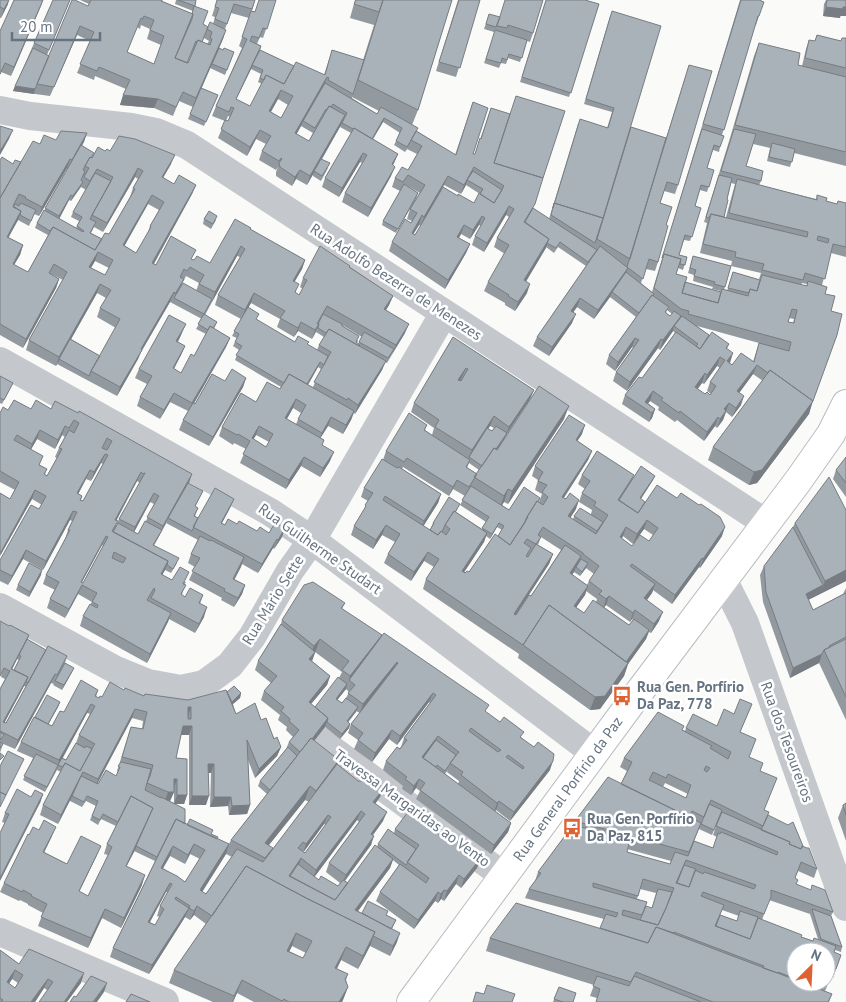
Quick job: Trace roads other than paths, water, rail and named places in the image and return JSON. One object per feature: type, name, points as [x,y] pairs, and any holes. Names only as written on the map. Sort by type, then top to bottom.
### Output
[{"type":"street","name":"Rua Adolfo Bezerra de Menezes","points":[[0,110],[30,116],[131,127],[156,132],[187,145],[766,523]]},
{"type":"street","name":"Rua Mário Sette","points":[[0,607],[116,670],[148,683],[181,689],[204,684],[230,665],[252,637],[290,571],[312,540],[444,313]]},
{"type":"street","name":"Rua Guilherme Studart","points":[[0,361],[270,512],[312,540],[594,753]]},
{"type":"street","name":"Rua General Porfírio da Paz","points":[[411,1002],[832,434],[846,404]]},
{"type":"street","name":"Rua dos Tesoureiros","points":[[723,579],[745,623],[846,907]]},
{"type":"street","name":"Travessa Margaridas ao Vento","points":[[319,740],[504,876]]},
{"type":"street","points":[[0,932],[165,1002]]},
{"type":"place","name":"Rua Gen. Porfírio Da Paz, 778","points":[[622,696]]},
{"type":"place","name":"Rua Gen. Porfírio Da Paz, 815","points":[[572,828]]}]
